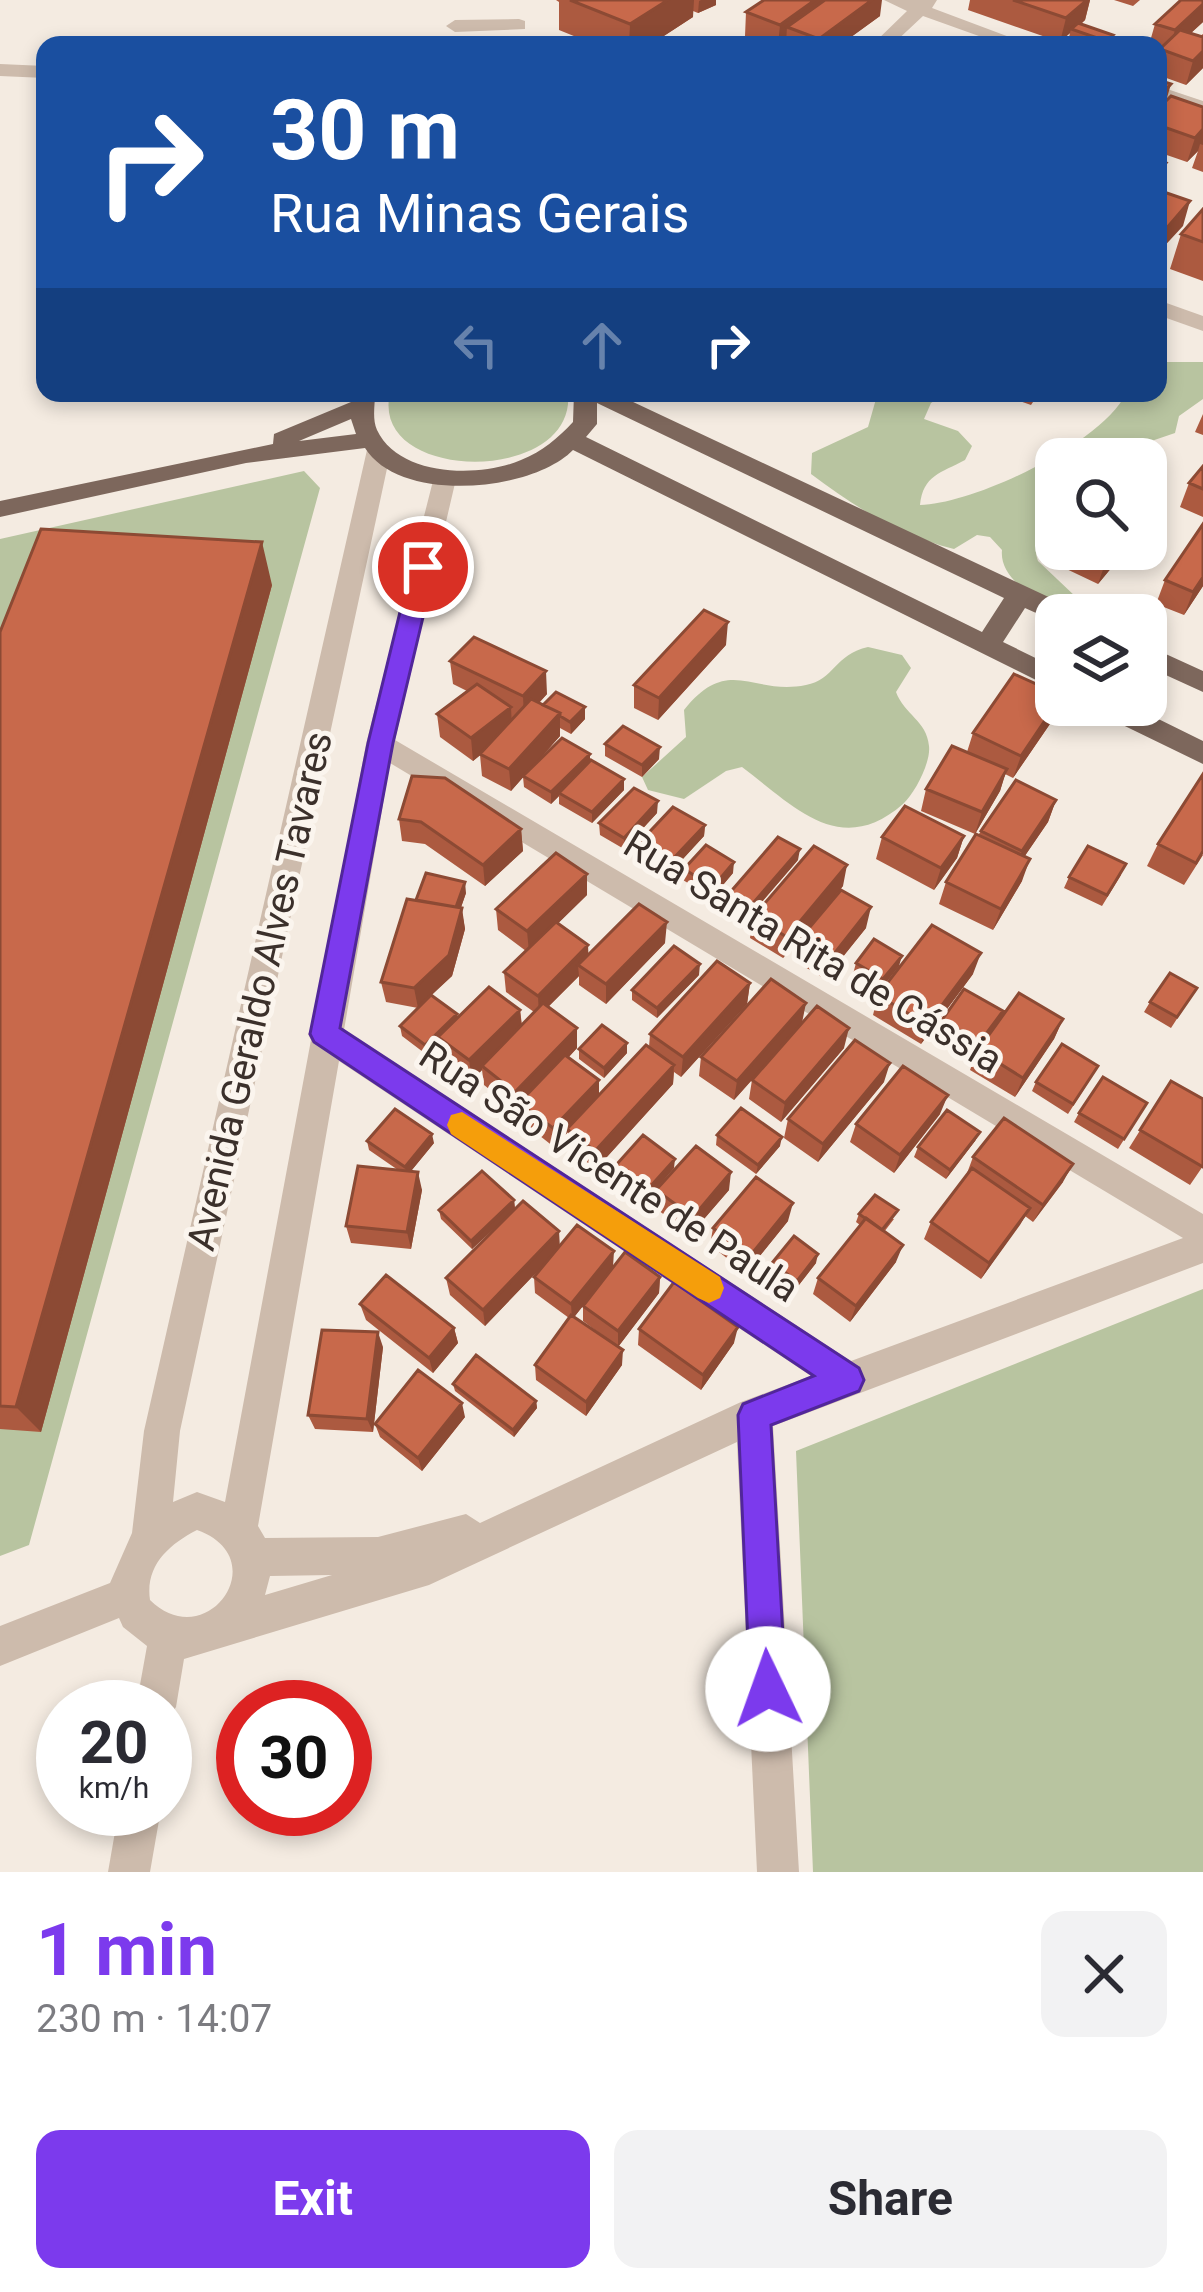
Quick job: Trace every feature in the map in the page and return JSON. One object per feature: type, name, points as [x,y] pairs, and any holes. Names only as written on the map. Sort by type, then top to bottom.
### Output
[{"type":"main road","points":[[246,454],[358,402]]},
{"type":"main road","points":[[363,402],[374,445],[407,469],[444,479],[482,480],[519,474],[551,460],[574,441],[585,424],[589,402]]},
{"type":"main road","points":[[610,402],[1035,601]]},
{"type":"main road","points":[[574,441],[1035,670]]},
{"type":"main road","points":[[0,509],[246,454],[374,445]]},
{"type":"main road","points":[[987,646],[1020,594]]},
{"type":"main road","points":[[1167,665],[1203,682]]},
{"type":"main road","points":[[1148,726],[1203,753]]},
{"type":"street","points":[[461,0],[453,35],[517,35],[523,0]]},
{"type":"street","points":[[892,0],[925,5],[1000,36]]},
{"type":"street","points":[[891,36],[925,5]]},
{"type":"street","points":[[0,70],[36,72]]},
{"type":"street","points":[[1167,95],[1203,108]]},
{"type":"street","points":[[1167,311],[1203,325]]},
{"type":"street","name":"Avenida Geraldo Alves Tavares","points":[[131,1594],[132,1573],[151,1534],[162,1431],[374,445]]},
{"type":"street","name":"Avenida Geraldo Alves Tavares","points":[[219,1628],[250,1588],[246,1542],[324,1034],[380,743],[444,479]]},
{"type":"street","name":"Rua Santa Rita de Cássia","points":[[380,743],[1203,1232]]},
{"type":"street","name":"Rua São Vicente de Paula","points":[[324,1034],[848,1380]]},
{"type":"street","points":[[0,1646],[131,1594],[151,1628],[168,1637],[203,1636],[429,1566],[754,1415],[1203,1247]]},
{"type":"street","points":[[754,1415],[778,1872]]},
{"type":"street","points":[[151,1534],[172,1518],[196,1511],[220,1514],[246,1542],[378,1556],[570,1503]]},
{"type":"street","points":[[161,1680],[168,1637]]},
{"type":"street","points":[[129,1872],[135,1836]]},
{"type":"green space","points":[[1167,362],[1203,362],[1203,399],[1179,416],[1175,433],[1160,438],[1082,438],[1120,402],[1167,402]]},
{"type":"green space","points":[[391,402],[566,402],[562,423],[541,445],[510,457],[475,462],[439,457],[410,444],[392,423]]},
{"type":"green space","points":[[875,402],[932,402],[924,419],[958,431],[972,446],[965,460],[929,481],[920,505],[1003,482],[1035,467],[1035,570],[1048,570],[1073,594],[1035,596],[1021,587],[990,537],[977,535],[954,549],[879,519],[811,474],[812,453],[868,427]]},
{"type":"green space","points":[[304,471],[320,488],[29,1545],[0,1556],[0,539]]},
{"type":"green space","points":[[868,647],[902,655],[911,668],[896,692],[924,730],[929,746],[925,768],[912,793],[880,820],[859,827],[818,821],[742,767],[726,771],[684,799],[648,790],[642,777],[686,737],[684,710],[700,693],[728,680],[806,685],[823,678],[848,655]]},
{"type":"green space","points":[[1203,1289],[1203,1872],[813,1872],[796,1451]]},
{"type":"building","points":[[570,0],[668,0],[630,24]]},
{"type":"building","points":[[764,0],[815,0],[780,25],[746,12]]},
{"type":"building","points":[[825,0],[872,0],[823,36],[787,27]]},
{"type":"building","points":[[1013,0],[1087,0],[1066,18]]},
{"type":"building","points":[[1181,0],[1203,0],[1203,4],[1175,30],[1155,24]]},
{"type":"building","points":[[1078,23],[1113,35],[1091,36],[1071,29]]},
{"type":"building","points":[[1180,30],[1203,37],[1203,51],[1193,61],[1167,52],[1167,42]]},
{"type":"building","points":[[1171,96],[1203,107],[1203,129],[1195,138],[1167,128]]},
{"type":"building","points":[[1167,193],[1190,201],[1167,228]]},
{"type":"building","points":[[1203,209],[1203,242],[1181,234]]},
{"type":"building","points":[[1203,466],[1203,489],[1189,483]]},
{"type":"building","points":[[1203,524],[1203,577],[1193,592],[1165,580]]},
{"type":"building","points":[[41,529],[262,542],[16,1407],[0,1406],[0,632]]},
{"type":"building","points":[[704,610],[728,622],[659,698],[634,685]]},
{"type":"building","points":[[474,637],[546,671],[523,696],[450,661]]},
{"type":"building","points":[[1014,674],[1035,684],[1035,726],[1041,726],[1021,756],[973,733]]},
{"type":"building","points":[[477,684],[511,707],[471,738],[437,714]]},
{"type":"building","points":[[556,692],[585,707],[570,722],[543,705]]},
{"type":"building","points":[[531,699],[560,713],[509,769],[480,754]]},
{"type":"building","points":[[623,726],[660,747],[642,765],[605,744]]},
{"type":"building","points":[[562,738],[590,754],[551,792],[523,776]]},
{"type":"building","points":[[952,746],[1007,769],[982,812],[926,789]]},
{"type":"building","points":[[591,760],[624,779],[592,812],[559,793]]},
{"type":"building","points":[[1203,774],[1203,851],[1196,863],[1158,844]]},
{"type":"building","points":[[412,776],[445,778],[521,829],[483,865],[421,822],[399,819]]},
{"type":"building","points":[[1016,780],[1056,800],[1022,851],[981,831]]},
{"type":"building","points":[[634,788],[658,801],[624,838],[599,823]]},
{"type":"building","points":[[905,806],[964,836],[941,868],[882,837]]},
{"type":"building","points":[[673,807],[705,825],[670,862],[639,843]]},
{"type":"building","points":[[976,834],[1030,859],[1001,909],[946,882]]},
{"type":"building","points":[[778,837],[800,849],[748,909],[727,896]]},
{"type":"building","points":[[706,845],[734,862],[713,887],[684,869]]},
{"type":"building","points":[[814,846],[847,865],[787,937],[753,917]]},
{"type":"building","points":[[1088,846],[1126,864],[1107,895],[1069,877]]},
{"type":"building","points":[[556,853],[587,874],[527,931],[496,909]]},
{"type":"building","points":[[426,873],[465,882],[456,907],[416,900]]},
{"type":"building","points":[[841,890],[871,907],[830,959],[799,940]]},
{"type":"building","points":[[407,899],[462,908],[449,955],[414,988],[381,982]]},
{"type":"building","points":[[639,904],[667,922],[606,984],[578,965]]},
{"type":"building","points":[[556,922],[588,945],[538,996],[504,972]]},
{"type":"building","points":[[932,925],[981,953],[927,1025],[878,995]]},
{"type":"building","points":[[874,939],[902,956],[883,979],[856,963]]},
{"type":"building","points":[[674,946],[700,964],[657,1008],[632,990]]},
{"type":"building","points":[[717,961],[750,983],[683,1057],[650,1034]]},
{"type":"building","points":[[1170,973],[1197,988],[1177,1017],[1150,1002]]},
{"type":"building","points":[[771,979],[806,1003],[737,1081],[701,1057]]},
{"type":"building","points":[[489,987],[520,1010],[469,1060],[438,1037]]},
{"type":"building","points":[[964,989],[1003,1011],[980,1042],[942,1020]]},
{"type":"building","points":[[1019,993],[1063,1019],[1023,1078],[978,1050]]},
{"type":"building","points":[[431,995],[457,1014],[425,1045],[400,1026]]},
{"type":"building","points":[[543,1003],[577,1028],[515,1092],[482,1066]]},
{"type":"building","points":[[817,1006],[849,1028],[785,1103],[752,1080]]},
{"type":"building","points":[[602,1025],[627,1043],[604,1068],[579,1049]]},
{"type":"building","points":[[855,1040],[890,1063],[823,1144],[788,1119]]},
{"type":"building","points":[[1062,1044],[1098,1066],[1073,1104],[1036,1082]]},
{"type":"building","points":[[646,1045],[674,1065],[595,1151],[567,1129]]},
{"type":"building","points":[[565,1055],[599,1080],[553,1128],[519,1103]]},
{"type":"building","points":[[903,1066],[948,1095],[900,1155],[856,1124]]},
{"type":"building","points":[[1103,1077],[1147,1103],[1124,1139],[1079,1113]]},
{"type":"building","points":[[1171,1081],[1203,1099],[1203,1167],[1140,1130]]},
{"type":"building","points":[[741,1108],[782,1137],[758,1165],[717,1135]]},
{"type":"building","points":[[395,1109],[432,1134],[405,1167],[367,1141]]},
{"type":"building","points":[[947,1110],[980,1132],[950,1170],[918,1147]]},
{"type":"building","points":[[1004,1118],[1073,1164],[1043,1205],[973,1157]]},
{"type":"building","points":[[643,1135],[675,1159],[640,1198],[608,1174]]},
{"type":"building","points":[[696,1146],[731,1172],[693,1217],[656,1190]]},
{"type":"building","points":[[358,1166],[418,1172],[407,1232],[346,1226]]},
{"type":"building","points":[[972,1168],[1030,1208],[989,1263],[931,1222]]},
{"type":"building","points":[[482,1171],[514,1200],[471,1241],[439,1210]]},
{"type":"building","points":[[756,1177],[793,1203],[750,1256],[713,1228]]},
{"type":"building","points":[[875,1195],[898,1210],[882,1230],[859,1214]]},
{"type":"building","points":[[523,1201],[559,1231],[483,1310],[446,1278]]},
{"type":"building","points":[[866,1218],[903,1245],[856,1306],[818,1278]]},
{"type":"building","points":[[577,1225],[614,1251],[571,1304],[534,1277]]},
{"type":"building","points":[[794,1236],[818,1254],[797,1281],[772,1263]]},
{"type":"building","points":[[625,1252],[660,1277],[618,1331],[583,1306]]},
{"type":"building","points":[[386,1275],[454,1328],[429,1358],[360,1304]]},
{"type":"building","points":[[674,1282],[738,1327],[703,1375],[639,1329]]},
{"type":"building","points":[[571,1315],[623,1350],[586,1402],[535,1365]]},
{"type":"building","points":[[322,1330],[378,1332],[367,1419],[308,1415]]},
{"type":"building","points":[[476,1355],[536,1401],[513,1430],[453,1384]]},
{"type":"building","points":[[418,1370],[462,1403],[418,1458],[375,1424]]},
{"type":"slow traffic","points":[[462,1125],[709,1288]]},
{"type":"route","points":[[423,567],[380,743],[324,1034],[848,1380],[754,1415],[768,1689]]}]
